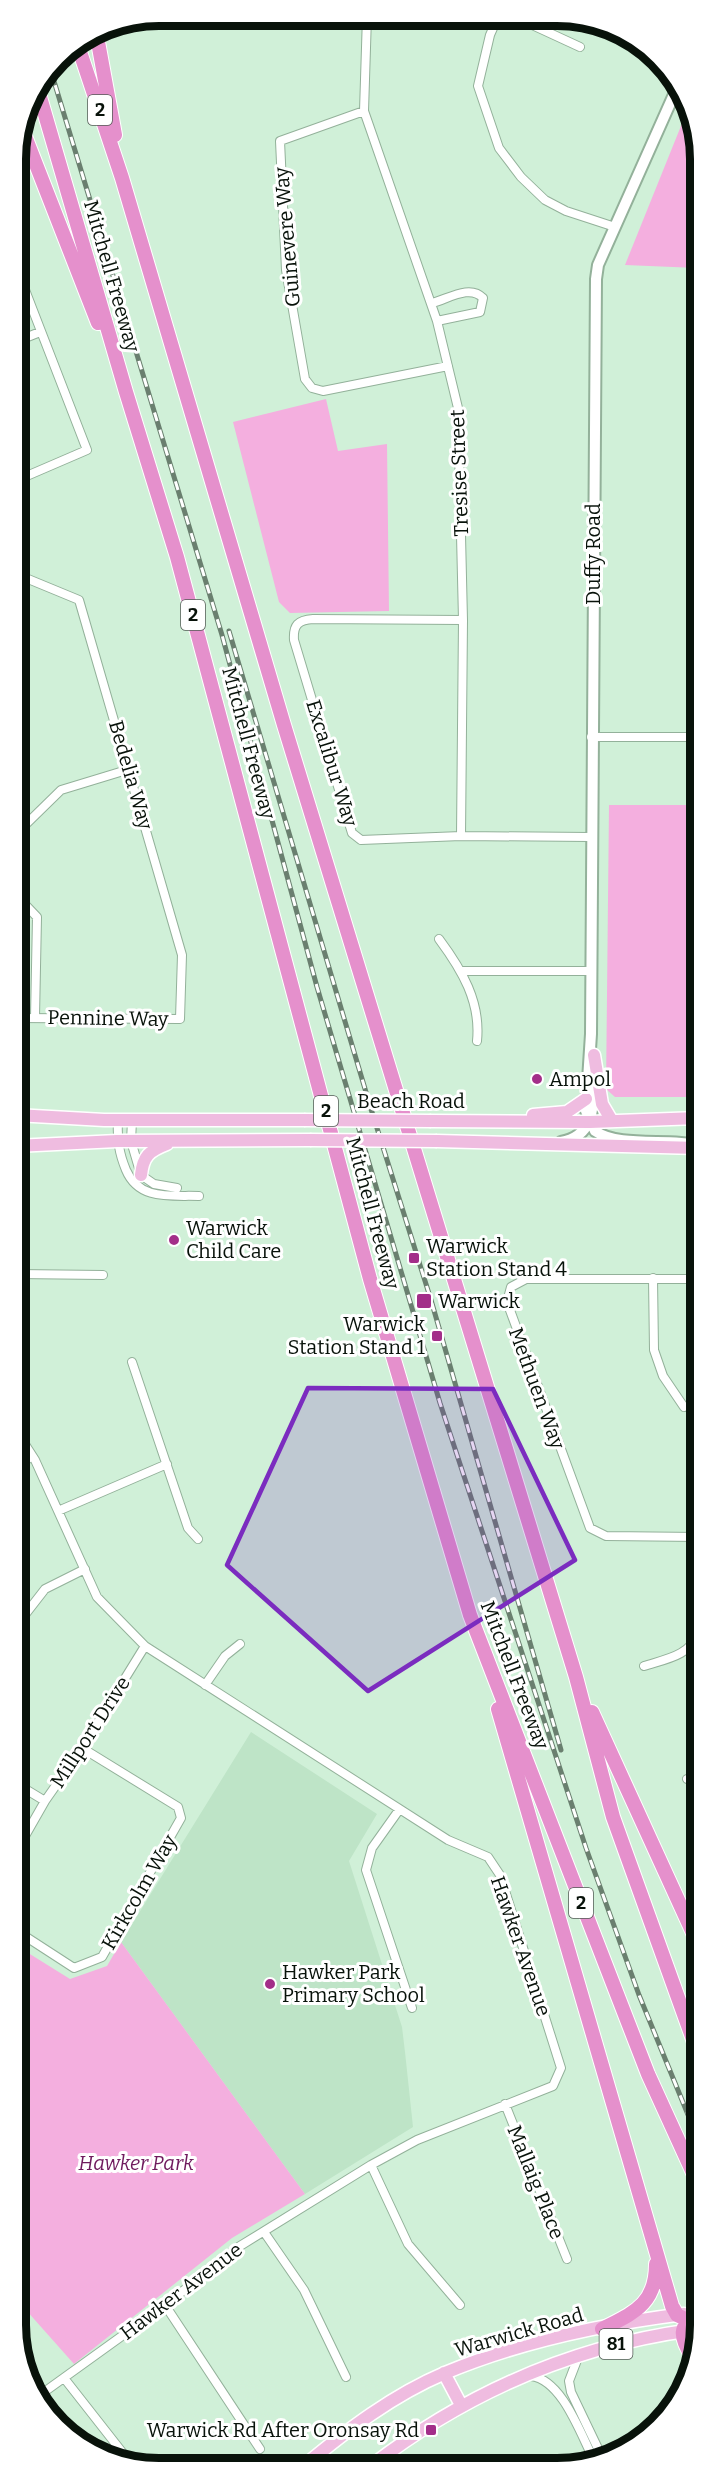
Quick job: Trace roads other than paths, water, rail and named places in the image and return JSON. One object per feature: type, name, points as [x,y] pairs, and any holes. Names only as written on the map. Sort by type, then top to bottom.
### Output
[{"type":"highway","points":[[98,40],[122,178]]},
{"type":"highway","name":"Mitchell Freeway","points":[[80,52],[122,178],[277,703],[576,1677],[613,1817],[689,2029]]},
{"type":"highway","name":"Mitchell Freeway","points":[[40,98],[126,392],[181,568],[370,1280],[470,1615],[648,2074],[689,2164]]},
{"type":"highway","points":[[27,141],[126,392]]},
{"type":"highway","points":[[470,1615],[656,2253],[688,2343]]},
{"type":"highway","points":[[576,1677],[689,1925]]},
{"type":"highway","points":[[602,2330],[634,2313],[647,2300],[655,2281],[656,2253]]},
{"type":"highway","points":[[681,2323],[689,2318]]},
{"type":"highway","points":[[681,2323],[689,2325]]},
{"type":"main road","name":"Duffy Road","points":[[590,1122],[586,1111],[586,1100],[591,1034],[590,837],[594,302],[598,265],[674,95]]},
{"type":"main road","name":"Duffy Road","points":[[590,1122],[593,1111],[594,1055],[591,1034]]},
{"type":"main road","points":[[594,1055],[602,1104],[612,1121]]},
{"type":"main road","points":[[470,1121],[567,1112],[586,1100]]},
{"type":"main road","name":"Beach Road","points":[[26,1115],[132,1121],[590,1122],[690,1118]]},
{"type":"main road","points":[[547,1144],[572,1140],[590,1122],[595,1131],[610,1138],[680,1141],[690,1144]]},
{"type":"main road","name":"Beach Road","points":[[26,1146],[117,1141],[310,1140],[690,1147]]},
{"type":"main road","points":[[141,1176],[142,1162],[148,1153],[177,1141]]},
{"type":"main road","name":"Warwick Road","points":[[315,2458],[378,2410],[444,2373],[528,2346],[602,2330],[681,2323]]},
{"type":"main road","name":"Warwick Road","points":[[382,2458],[423,2428],[461,2405],[524,2375],[681,2323]]},
{"type":"main road","points":[[444,2373],[461,2405]]},
{"type":"street","name":"Tresise Street","points":[[367,26],[364,111],[438,321],[458,408],[463,620],[461,836]]},
{"type":"street","points":[[494,26],[489,35],[478,86],[499,148],[521,177],[545,200],[566,211],[615,227]]},
{"type":"street","points":[[535,26],[580,46]]},
{"type":"street","name":"Guinevere Way","points":[[364,111],[280,141],[286,270],[305,379],[312,388],[323,391],[448,366]]},
{"type":"street","points":[[432,303],[466,291],[478,293],[483,298],[480,312],[438,321]]},
{"type":"street","points":[[26,294],[87,450],[26,476]]},
{"type":"street","points":[[26,338],[40,332]]},
{"type":"street","name":"Bedelia Way","points":[[26,578],[79,600],[130,769],[182,955],[180,1019]]},
{"type":"street","name":"Excalibur Way","points":[[463,620],[303,620],[296,625],[294,636],[348,825],[354,836],[364,840],[461,836],[590,837]]},
{"type":"street","points":[[591,736],[690,737]]},
{"type":"street","points":[[26,824],[61,789],[130,769]]},
{"type":"street","name":"Pennine Way","points":[[26,905],[37,917],[35,1017]]},
{"type":"street","points":[[439,939],[462,971],[479,1020],[477,1041]]},
{"type":"street","points":[[462,971],[591,971]]},
{"type":"street","name":"Pennine Way","points":[[26,1017],[180,1019]]},
{"type":"street","points":[[118,1120],[117,1141],[120,1156],[136,1187],[161,1195],[200,1196]]},
{"type":"street","points":[[132,1121],[131,1141],[141,1176],[154,1184],[177,1188]]},
{"type":"street","points":[[26,1274],[103,1275]]},
{"type":"street","points":[[653,1278],[654,1350],[663,1376],[684,1407]]},
{"type":"street","name":"Methuen Way","points":[[689,1279],[526,1279],[511,1287],[507,1302],[590,1528],[606,1536],[689,1537]]},
{"type":"street","points":[[132,1362],[188,1528],[198,1539]]},
{"type":"street","name":"Hawker Avenue","points":[[26,1446],[97,1597],[145,1646],[399,1810],[448,1840],[488,1857],[500,1875],[561,2068],[553,2086],[417,2140],[371,2165],[240,2246],[165,2305],[43,2393]]},
{"type":"street","points":[[26,1460],[32,1456]]},
{"type":"street","points":[[58,1511],[167,1464]]},
{"type":"street","points":[[26,1613],[45,1589],[85,1569]]},
{"type":"street","points":[[205,1685],[225,1656],[240,1644]]},
{"type":"street","name":"Millport Drive","points":[[26,1834],[145,1646]]},
{"type":"street","points":[[644,1666],[685,1652],[689,1648]]},
{"type":"street","name":"Kirkcolm Way","points":[[26,1937],[74,1968],[102,1957],[181,1818],[178,1807],[82,1749]]},
{"type":"street","points":[[26,1789],[45,1801]]},
{"type":"street","points":[[399,1810],[372,1848],[366,1870],[412,2008]]},
{"type":"street","name":"Mallaig Place","points":[[505,2104],[567,2259]]},
{"type":"street","points":[[371,2165],[408,2244],[460,2305]]},
{"type":"street","points":[[264,2232],[304,2290],[346,2377]]},
{"type":"street","points":[[165,2305],[260,2449]]},
{"type":"street","points":[[579,2355],[568,2381],[599,2451]]},
{"type":"street","points":[[524,2375],[540,2377],[554,2387],[590,2454]]},
{"type":"street","points":[[64,2378],[123,2453]]},
{"type":"railway","points":[[53,77],[222,635],[317,987],[440,1403],[586,1848],[639,1995],[689,2117]]},
{"type":"railway","points":[[229,631],[371,1109],[431,1300],[561,1750]]},
{"type":"place","name":"Ampol","points":[[537,1079]]},
{"type":"place","name":"Warwick Child Care","points":[[174,1240]]},
{"type":"place","name":"Warwick Station Stand 4","points":[[414,1258]]},
{"type":"place","name":"Warwick","points":[[424,1301]]},
{"type":"place","name":"Warwick Station Stand 1","points":[[437,1336]]},
{"type":"place","name":"Hawker Park Primary School","points":[[270,1984]]},
{"type":"place","name":"Warwick Rd After Oronsay Rd","points":[[431,2430]]},
{"type":"park label","name":"Hawker Park","points":[[136,2163]]}]
